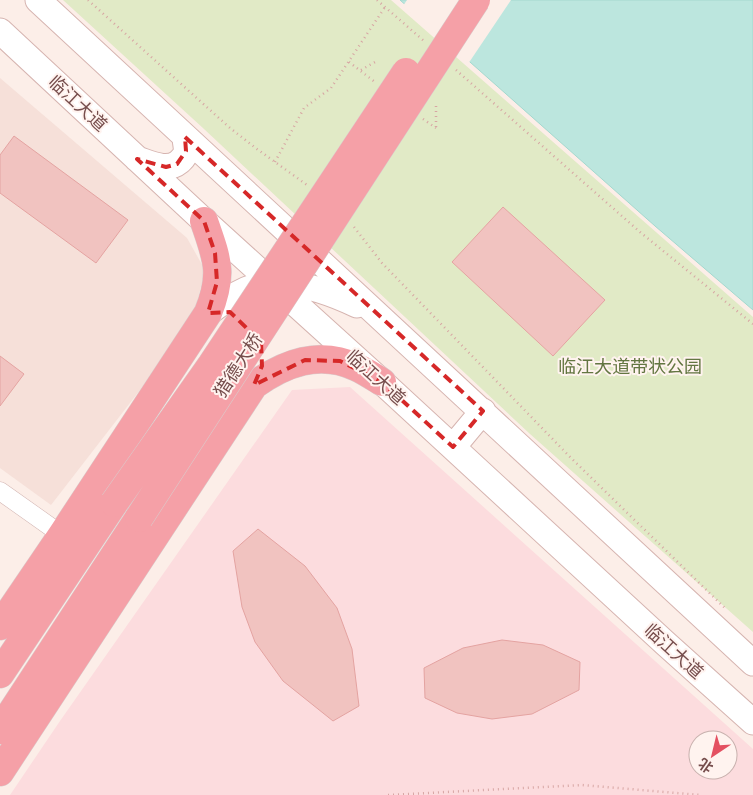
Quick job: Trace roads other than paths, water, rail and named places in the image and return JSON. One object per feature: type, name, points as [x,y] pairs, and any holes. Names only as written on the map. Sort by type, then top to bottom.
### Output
[{"type":"highway","name":"猎德大桥","points":[[0,674],[114,503],[212,364],[454,0]]},
{"type":"highway","name":"猎德大桥","points":[[0,730],[476,0]]},
{"type":"highway","points":[[0,626],[208,313],[215,296],[217,265],[204,221]]},
{"type":"highway","points":[[0,771],[254,385],[262,366],[263,350],[261,342],[242,320],[230,312],[221,310],[208,313]]},
{"type":"highway","points":[[254,385],[270,374],[289,366],[305,360],[322,358],[340,361],[356,367],[382,382]]},
{"type":"main road","points":[[38,0],[753,663]]},
{"type":"main road","name":"临江大道","points":[[0,31],[204,221],[453,447],[664,643],[753,722]]},
{"type":"main road","points":[[137,158],[166,167],[177,164],[184,157],[186,151],[185,136]]},
{"type":"main road","points":[[208,313],[223,301],[241,291],[271,282],[311,287],[336,295],[373,312]]},
{"type":"main road","points":[[453,447],[483,411]]},
{"type":"street","points":[[0,490],[62,535]]},
{"type":"water","points":[[400,0],[753,0],[753,310],[655,226]]},
{"type":"park label","name":"临江大道带状公园","points":[[630,366]]}]
